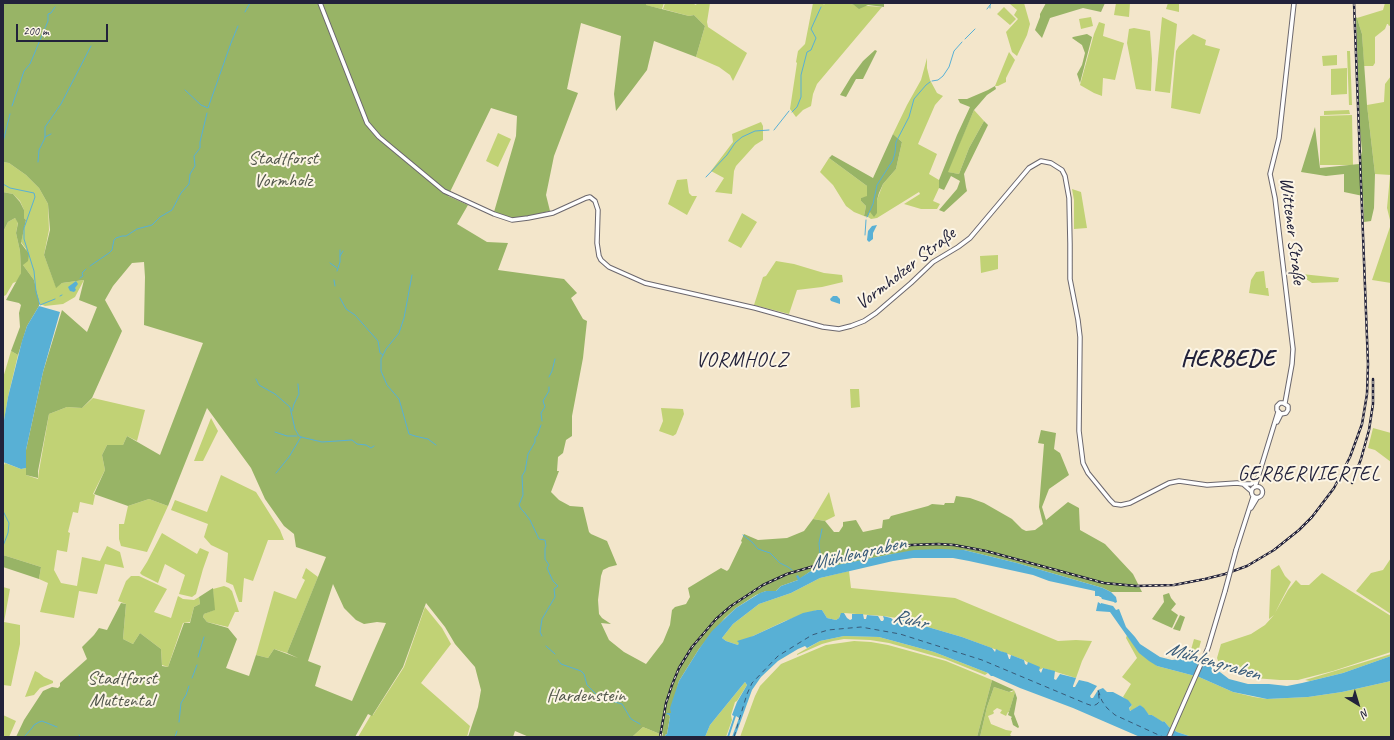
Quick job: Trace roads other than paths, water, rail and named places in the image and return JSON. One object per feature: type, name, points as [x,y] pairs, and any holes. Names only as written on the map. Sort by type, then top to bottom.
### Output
[{"type":"main road","name":"Vormholzer Straße","points":[[320,3],[362,113],[371,128],[379,137],[444,191],[498,216],[512,220],[553,212],[586,198],[590,198],[595,201],[598,210],[599,256],[609,267],[630,278],[649,284],[755,308],[832,329],[851,326],[864,321],[876,313],[933,262],[970,238],[1029,168],[1041,162],[1051,163],[1062,170],[1065,176],[1069,198],[1070,279],[1079,328],[1080,431],[1081,453],[1085,469],[1110,500],[1114,504],[1121,505],[1130,503],[1149,492],[1175,481],[1203,484],[1244,484]]},
{"type":"main road","name":"Wittener Straße","points":[[1255,488],[1274,427],[1280,413],[1277,406],[1283,403],[1287,392],[1292,364],[1293,349],[1275,198],[1270,174],[1279,138],[1294,3]]},
{"type":"main road","name":"Wittener Straße","points":[[1280,413],[1286,413],[1288,410],[1288,406],[1283,403]]},
{"type":"main road","name":"Wittener Straße","points":[[1255,488],[1259,474]]},
{"type":"main road","points":[[1244,484],[1251,484],[1258,479]]},
{"type":"main road","points":[[1244,484],[1262,490],[1260,497],[1255,497]]},
{"type":"main road","points":[[1170,737],[1214,631],[1246,516],[1255,497],[1255,488]]},
{"type":"water","points":[[877,225],[873,233],[873,239],[869,242],[867,240],[868,231],[872,226]]},
{"type":"water","points":[[76,281],[78,284],[75,288],[76,290],[74,292],[70,291],[68,287]]},
{"type":"water","points":[[833,296],[837,296],[840,299],[840,304],[831,301],[830,299]]},
{"type":"water","points":[[39,306],[60,312],[43,372],[26,450],[26,468],[21,469],[3,462],[3,426],[8,397],[22,341],[27,326]]},
{"type":"water","points":[[914,550],[964,550],[1017,563],[1103,588],[1111,592],[1116,597],[1117,602],[1115,603],[1102,599],[1099,596],[1095,596],[1095,591],[1049,581],[1033,575],[969,561],[953,558],[913,558],[893,561],[820,578],[791,593],[759,604],[733,624],[722,638],[738,645],[739,643],[737,641],[753,636],[803,613],[817,610],[822,610],[827,618],[836,620],[839,618],[841,613],[844,613],[850,620],[852,619],[852,614],[863,614],[864,619],[866,619],[867,615],[878,616],[881,621],[884,619],[883,616],[891,618],[895,622],[897,618],[962,637],[992,648],[995,652],[996,649],[1007,653],[1009,659],[1011,655],[1024,660],[1025,664],[1027,665],[1028,662],[1040,667],[1039,670],[1041,673],[1043,668],[1055,671],[1054,679],[1056,680],[1060,674],[1076,678],[1073,687],[1075,687],[1079,680],[1088,682],[1097,686],[1090,696],[1091,698],[1093,698],[1098,690],[1103,688],[1107,692],[1113,692],[1128,700],[1132,705],[1129,708],[1130,711],[1140,705],[1149,715],[1152,715],[1163,722],[1164,721],[1169,727],[1177,732],[1192,737],[1140,737],[1073,708],[1020,688],[991,676],[988,673],[934,652],[879,637],[844,636],[820,641],[807,648],[805,646],[778,661],[761,677],[752,690],[735,737],[732,737],[739,718],[736,716],[729,737],[727,737],[734,716],[732,715],[737,702],[747,685],[745,682],[710,725],[705,737],[666,737],[665,735],[667,734],[670,717],[666,714],[671,713],[670,708],[679,681],[712,631],[736,608],[760,593],[766,591],[776,591],[781,586],[798,580],[796,576],[798,575],[800,578],[811,571]]},
{"type":"water","points":[[1098,602],[1113,606],[1116,610],[1119,609],[1126,627],[1140,644],[1160,657],[1172,660],[1188,658],[1207,662],[1229,679],[1248,684],[1287,686],[1343,673],[1391,656],[1391,681],[1342,692],[1308,697],[1267,699],[1233,692],[1199,677],[1157,666],[1149,661],[1139,653],[1110,612],[1096,611]]},
{"type":"waterway","points":[[245,12],[250,3]]},
{"type":"waterway","points":[[990,8],[992,3]]},
{"type":"waterway","points":[[987,9],[990,5]]},
{"type":"waterway","points":[[12,106],[24,71],[30,64],[48,21],[48,14],[51,13],[55,7]]},
{"type":"waterway","points":[[792,112],[797,107],[801,97],[801,75],[807,52],[811,50],[816,38],[811,29],[821,7]]},
{"type":"waterway","points":[[185,90],[201,105],[208,108],[238,26]]},
{"type":"waterway","points":[[965,39],[975,29]]},
{"type":"waterway","points":[[932,81],[938,80],[943,76],[949,67],[954,51],[962,42]]},
{"type":"waterway","points":[[38,162],[39,150],[45,138],[45,127],[61,104],[91,46]]},
{"type":"waterway","points":[[867,217],[873,204],[877,185],[893,160],[896,142],[909,117],[914,99],[930,82]]},
{"type":"waterway","points":[[774,130],[789,111]]},
{"type":"waterway","points":[[90,266],[112,250],[114,240],[116,238],[126,236],[137,229],[152,225],[160,217],[172,210],[181,193],[189,184],[190,174],[195,166],[194,156],[200,148],[207,113]]},
{"type":"waterway","points":[[3,142],[10,114]]},
{"type":"waterway","points":[[706,177],[742,137],[755,131],[769,130]]},
{"type":"waterway","points":[[45,137],[51,134]]},
{"type":"waterway","points":[[3,184],[10,188],[34,193],[35,197],[24,228],[24,239],[34,271],[36,292],[40,305],[55,299]]},
{"type":"waterway","points":[[865,235],[866,220]]},
{"type":"waterway","points":[[337,271],[340,262],[340,250]]},
{"type":"waterway","points":[[340,256],[343,251]]},
{"type":"waterway","points":[[330,263],[337,268]]},
{"type":"waterway","points":[[80,278],[83,276],[82,273],[86,269]]},
{"type":"waterway","points":[[412,275],[404,318],[399,333],[386,349],[381,359],[381,371],[387,385],[399,399],[409,434],[428,439],[436,445]]},
{"type":"waterway","points":[[334,280],[335,286]]},
{"type":"waterway","points":[[340,298],[346,309],[355,315],[378,341],[380,353],[383,355]]},
{"type":"waterway","points":[[549,377],[555,359]]},
{"type":"waterway","points":[[256,379],[259,385],[275,394],[290,407],[295,429],[299,436],[322,442],[352,440],[357,444],[366,445],[371,448],[374,446]]},
{"type":"waterway","points":[[292,411],[299,394],[298,384]]},
{"type":"waterway","points":[[542,421],[541,413],[545,407],[543,401],[549,391],[549,387]]},
{"type":"waterway","points":[[541,425],[537,436],[535,437],[535,442],[528,454],[525,471],[522,476],[523,495],[519,505],[530,520],[539,539],[545,540],[545,559],[549,565],[547,568],[553,581],[558,586],[554,589],[555,597],[542,619],[540,632],[542,636]]},
{"type":"waterway","points":[[275,432],[287,436],[297,436]]},
{"type":"waterway","points":[[276,473],[289,457],[301,437]]},
{"type":"waterway","points":[[3,511],[9,523],[8,533],[3,546]]},
{"type":"waterway","name":"Mühlengraben","points":[[821,563],[819,543],[822,529]]},
{"type":"waterway","points":[[743,535],[758,549],[770,553],[780,563],[792,570]]},
{"type":"waterway","points":[[198,657],[204,637]]},
{"type":"waterway","points":[[546,646],[555,654]]},
{"type":"waterway","points":[[558,660],[561,664],[581,671],[584,674],[587,685],[598,696],[622,704],[631,719],[640,724]]},
{"type":"waterway","points":[[192,678],[197,665]]},
{"type":"waterway","points":[[179,722],[181,703],[189,686]]},
{"type":"waterway","points":[[24,737],[34,725],[42,721],[57,727]]},
{"type":"waterway","points":[[175,737],[177,731]]},
{"type":"railway","points":[[660,737],[666,703],[672,685],[679,668],[692,647],[716,619],[731,606],[763,585],[787,574],[828,562],[879,551],[911,545],[938,544],[954,545],[986,551],[1104,583],[1136,586],[1174,585],[1225,574],[1247,566],[1274,550],[1299,530],[1312,517],[1334,488],[1350,457],[1362,424],[1367,394],[1368,364],[1354,3]]},
{"type":"railway","points":[[1352,483],[1361,459],[1369,430],[1373,404],[1373,379]]},
{"type":"district","name":"HERBEDE","points":[[1228,360]]},
{"type":"district","name":"VORMHOLZ","points":[[742,361]]},
{"type":"district","name":"GERBERVIERTEL","points":[[1309,475]]},
{"type":"park label","name":"Stadtforst Vormholz","points":[[283,170]]},
{"type":"park label","name":"Stadtforst Muttental","points":[[122,690]]},
{"type":"park label","name":"Hardenstein","points":[[586,696]]},
{"type":"water label","name":"Ruhr","points":[[910,620]]}]
